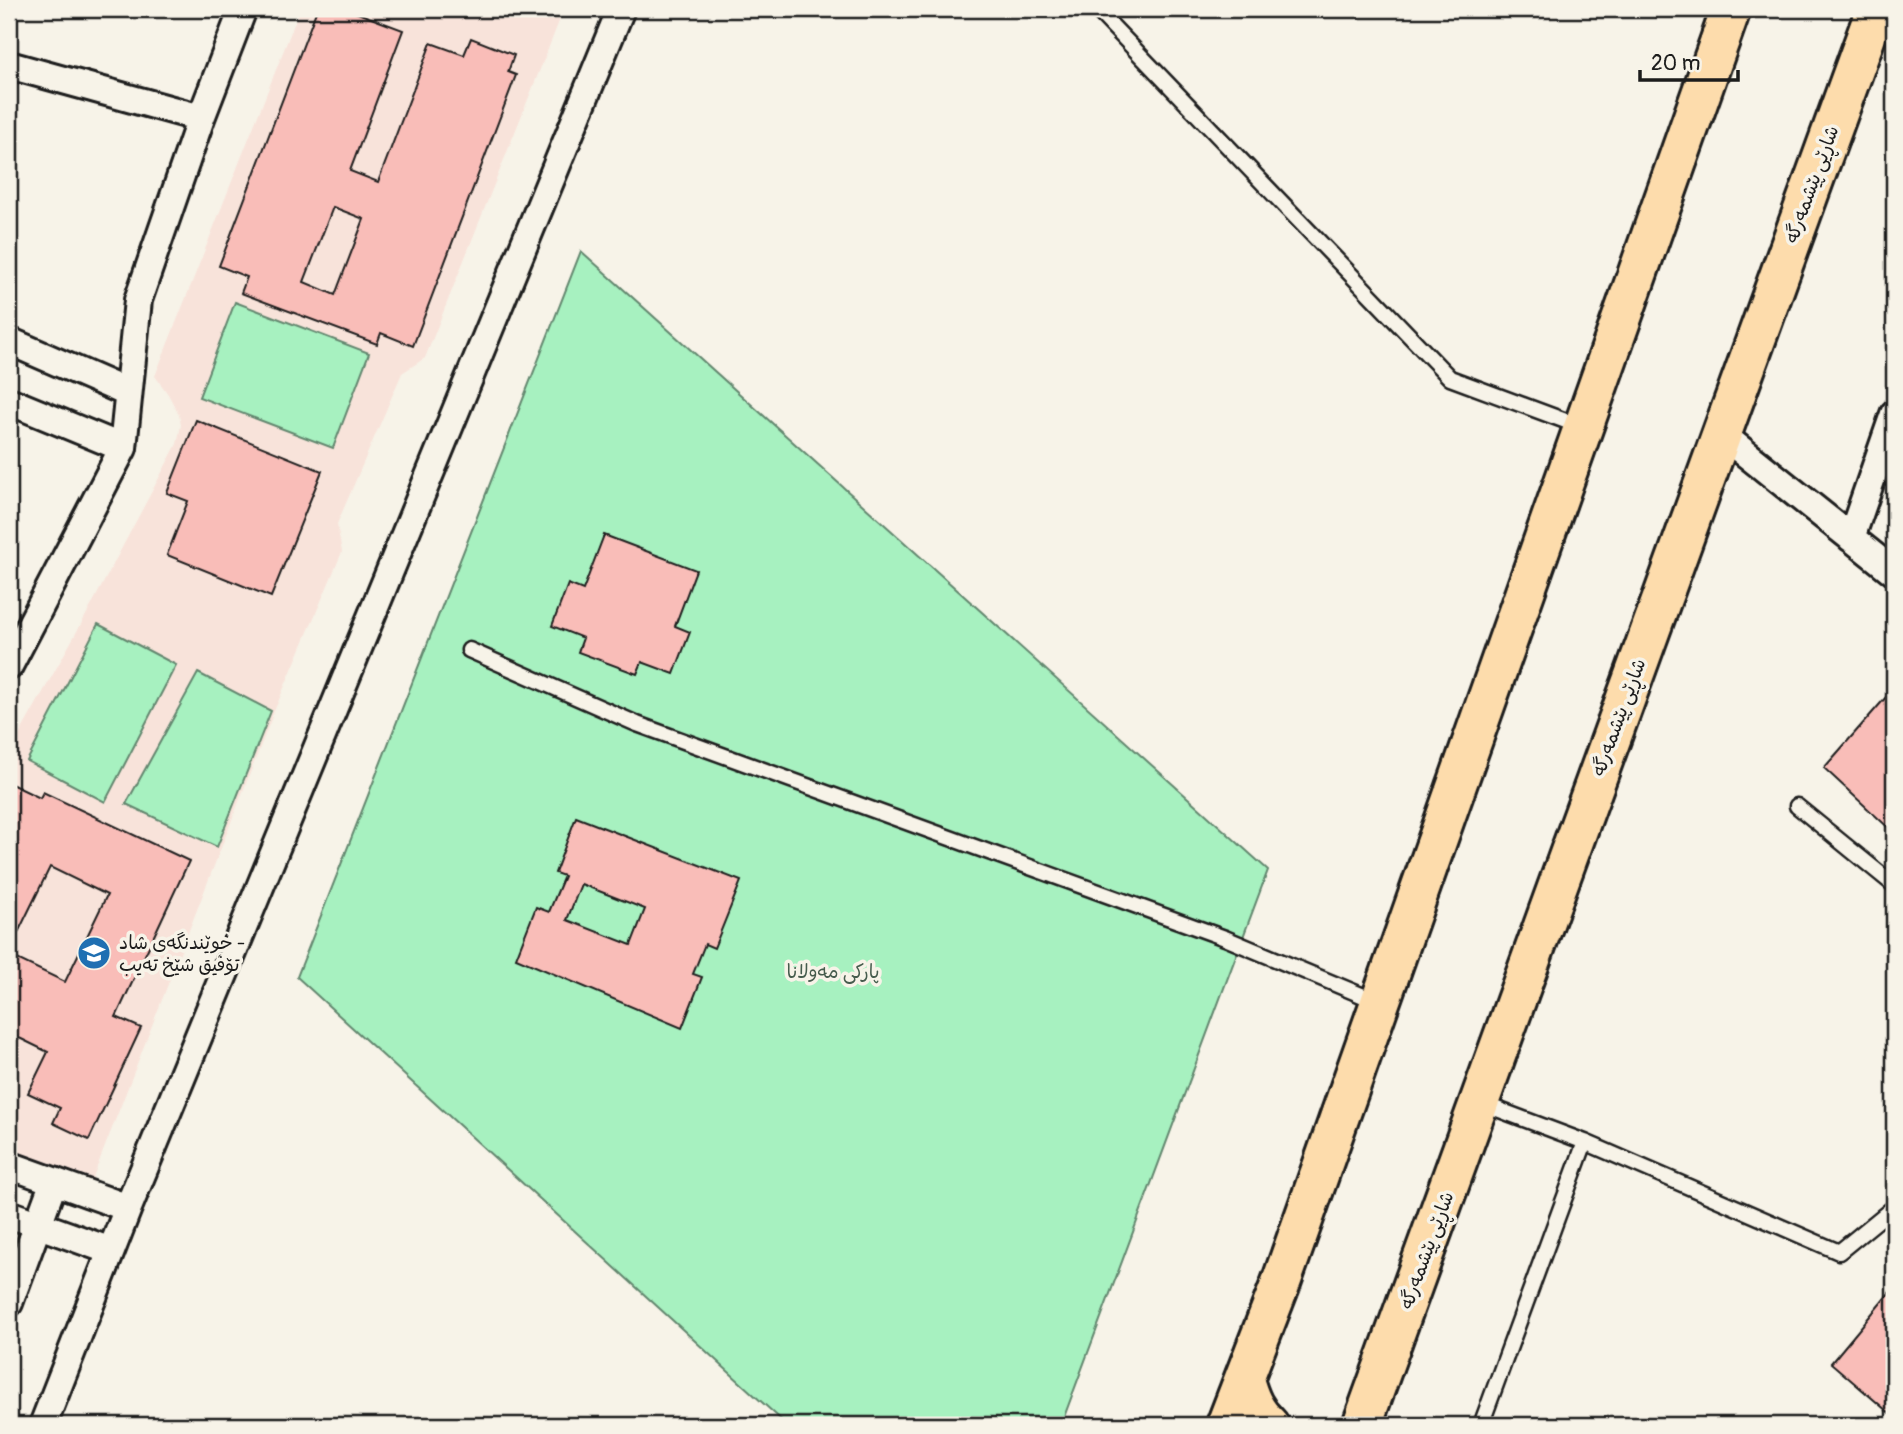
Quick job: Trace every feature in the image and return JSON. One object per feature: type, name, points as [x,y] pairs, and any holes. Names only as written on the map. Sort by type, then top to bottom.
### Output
[{"type":"highway","points":[[1226,1425],[1287,1267],[1731,9]]},
{"type":"highway","name":"شاڕێی پێشمەرگە","points":[[1362,1425],[1875,9]]},
{"type":"highway","points":[[1244,1379],[1248,1396],[1256,1411],[1269,1425]]},
{"type":"street","points":[[9,666],[123,448],[138,300],[201,118],[243,9]]},
{"type":"street","points":[[43,1425],[128,1208],[621,9]]},
{"type":"street","points":[[9,65],[201,118]]},
{"type":"street","points":[[9,341],[128,393]]},
{"type":"street","points":[[9,401],[123,448]]},
{"type":"street","points":[[1851,538],[1894,414]]},
{"type":"street","points":[[1720,433],[1894,572]]},
{"type":"street","points":[[9,1165],[128,1208]]},
{"type":"street","points":[[9,1303],[54,1181]]},
{"type":"street","points":[[9,1214],[111,1251]]},
{"type":"lane","points":[[1097,9],[1450,378],[1584,428]]},
{"type":"lane","points":[[469,650],[637,724],[1225,938],[1380,1002]]},
{"type":"lane","points":[[1797,806],[1894,885]]},
{"type":"lane","points":[[1480,1102],[1586,1142],[1839,1252],[1894,1207]]},
{"type":"lane","points":[[1481,1425],[1586,1142]]},
{"type":"shaded area","points":[[300,9],[564,9],[425,358],[402,373],[337,524],[342,552],[275,709],[90,1185],[9,1153],[9,753],[177,444],[181,425],[179,415],[155,376]]},
{"type":"green space","name":"پارکی مەولانا","points":[[581,251],[1268,870],[1061,1425],[787,1425],[297,977]]},
{"type":"green space","points":[[235,302],[369,353],[333,448],[199,397]]},
{"type":"green space","points":[[98,624],[176,665],[105,802],[27,761]]},
{"type":"green space","points":[[198,673],[271,711],[217,847],[126,804]]},
{"type":"building","points":[[317,9],[347,9],[403,30],[350,171],[378,182],[431,43],[464,55],[471,38],[514,55],[508,72],[516,75],[413,346],[381,333],[377,344],[241,293],[247,277],[219,266]],"holes":[[[333,207],[364,219],[335,295],[304,282]]]},
{"type":"building","points":[[196,420],[322,471],[271,597],[167,555],[188,501],[167,493]]},
{"type":"building","points":[[604,535],[696,570],[675,626],[690,632],[674,674],[642,662],[637,674],[578,652],[583,638],[552,626],[568,584],[583,590]]},
{"type":"building","points":[[1887,696],[1894,702],[1894,833],[1824,768]]},
{"type":"building","points":[[9,783],[40,798],[43,792],[189,861],[116,1017],[141,1028],[89,1140],[53,1123],[60,1108],[28,1093],[48,1052],[9,1033],[9,955],[65,982],[107,895],[50,867],[9,951]]},
{"type":"building","points":[[576,817],[741,881],[714,948],[705,944],[693,974],[702,977],[682,1028],[516,958],[536,907],[549,912],[564,876],[555,873]],"holes":[[[581,884],[645,909],[631,945],[567,920]]]},
{"type":"building","points":[[1894,1287],[1894,1417],[1831,1363]]},
{"type":"place","name":"خوێندنگەی شاد - تۆفیق شێخ تەیب","points":[[94,953]]}]
